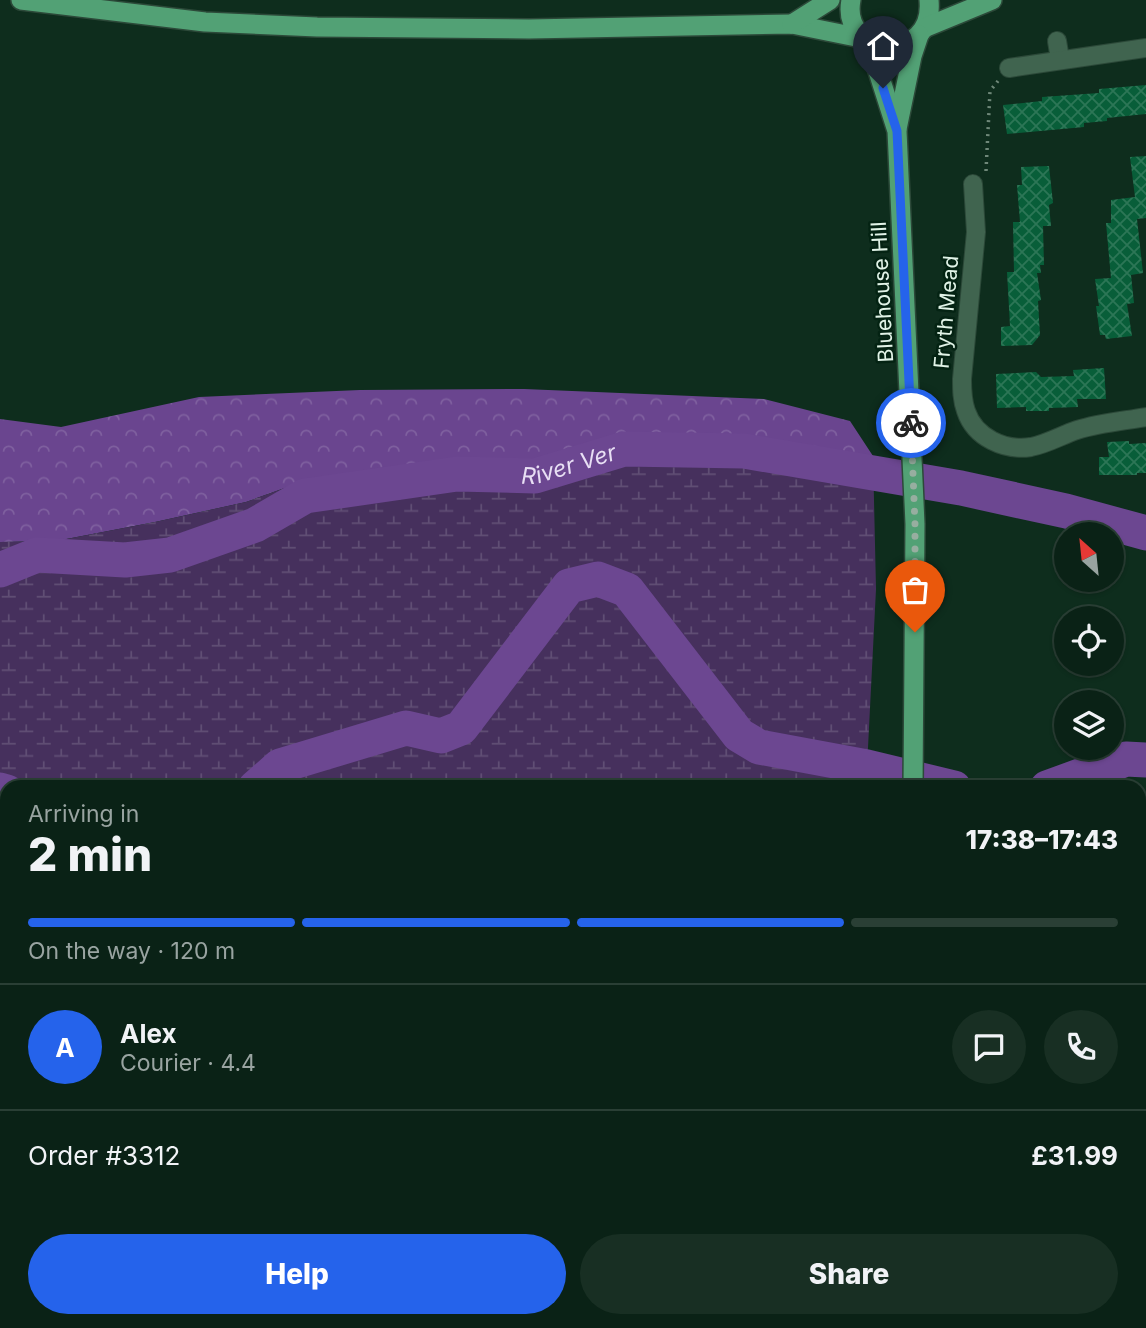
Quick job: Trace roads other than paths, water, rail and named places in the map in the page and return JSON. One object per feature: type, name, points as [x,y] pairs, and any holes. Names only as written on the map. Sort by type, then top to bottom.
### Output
[{"type":"main road","points":[[21,0],[205,22],[317,27],[529,30],[792,24],[867,40],[880,46],[894,47],[992,0]]},
{"type":"main road","points":[[792,24],[830,0]]},
{"type":"main road","name":"Bluehouse Hill","points":[[851,0],[851,18],[857,30],[867,40],[897,131]]},
{"type":"main road","name":"Bluehouse Hill","points":[[913,780],[915,524],[897,131],[912,56],[929,16],[929,0]]},
{"type":"street","points":[[1057,41],[1060,59]]},
{"type":"street","points":[[1009,68],[1146,48]]},
{"type":"street","name":"Fryth Mead","points":[[972,184],[967,210],[975,232],[962,397],[967,414],[975,427],[1000,445],[1014,448],[1033,446],[1077,430],[1146,417]]},
{"type":"waterway","name":"River Ver","points":[[0,570],[37,555],[125,560],[170,555],[255,525],[305,496],[457,474],[535,476],[624,449],[744,451],[961,488],[1066,511],[1146,533]]},
{"type":"waterway","name":"River Ver","points":[[264,780],[280,766],[406,728],[441,736],[461,728],[569,586],[598,579],[627,590],[739,735],[759,747],[921,780]]},
{"type":"waterway","name":"River Ver","points":[[1069,780],[1126,759],[1146,760]]}]
